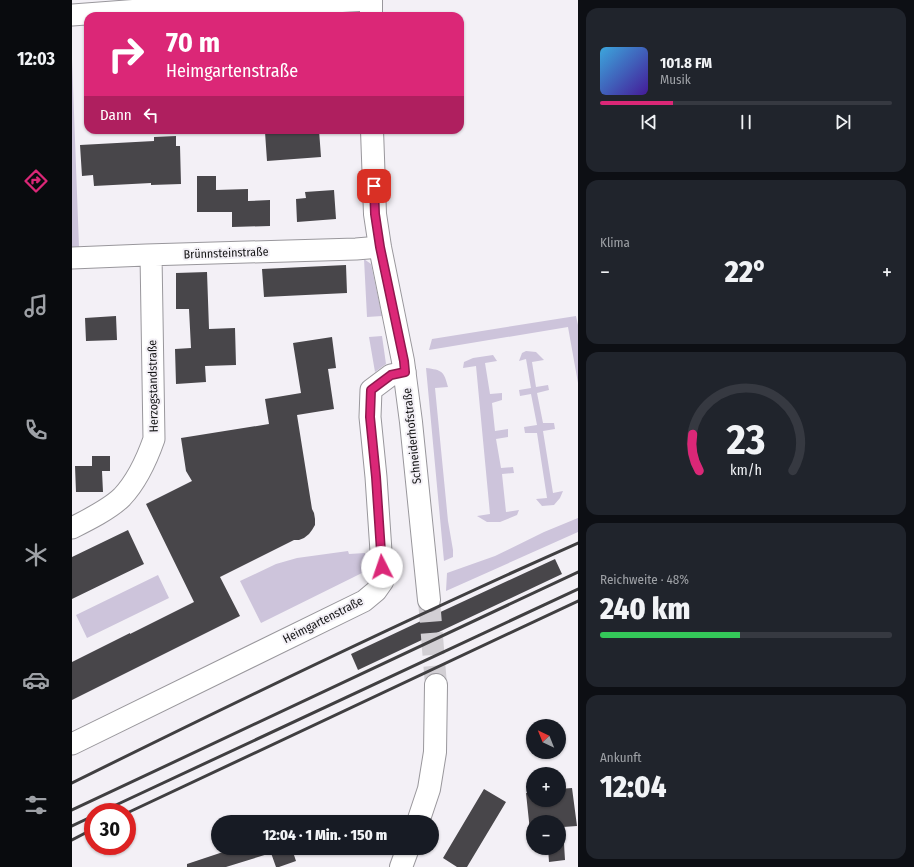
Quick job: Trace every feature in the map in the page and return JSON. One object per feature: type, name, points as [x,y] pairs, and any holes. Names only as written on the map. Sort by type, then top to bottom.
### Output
[{"type":"street","points":[[112,12],[369,0],[370,12]]},
{"type":"street","points":[[72,15],[84,14]]},
{"type":"street","name":"Schneiderhofstraße","points":[[372,134],[375,214],[380,247],[404,361],[429,600]]},
{"type":"street","name":"Brünnsteinstraße","points":[[72,258],[380,247]]},
{"type":"street","name":"Herzogstandstraße","points":[[72,528],[106,509],[122,497],[134,481],[148,456],[154,439],[151,255]]},
{"type":"street","name":"Heimgartenstraße","points":[[72,744],[364,600],[376,591],[383,581],[376,477],[370,417],[371,390],[391,375],[405,372]]},
{"type":"street","points":[[420,815],[429,789],[435,752],[436,685]]},
{"type":"street","points":[[401,867],[405,855]]},
{"type":"shaded area","points":[[72,59],[79,247],[72,247]]},
{"type":"shaded area","points":[[364,259],[371,264],[382,316],[367,317]]},
{"type":"shaded area","points":[[576,316],[578,325],[578,383],[568,327],[429,350],[432,339]]},
{"type":"shaded area","points":[[382,336],[386,364],[375,372],[369,337]]},
{"type":"shaded area","points":[[526,351],[536,352],[544,360],[532,362],[536,387],[548,385],[549,390],[537,393],[543,423],[554,423],[555,429],[543,431],[553,493],[563,491],[560,498],[554,505],[542,506],[536,499],[547,498],[537,433],[525,433],[524,427],[537,425],[531,394],[520,396],[519,390],[531,388],[526,359],[519,361],[522,353]]},
{"type":"shaded area","points":[[493,355],[497,361],[485,363],[490,394],[502,393],[502,400],[492,403],[495,431],[508,429],[508,437],[496,439],[501,468],[513,467],[514,473],[502,474],[506,512],[519,510],[517,515],[500,522],[487,522],[477,516],[490,514],[476,366],[463,368],[464,362],[473,358]]},
{"type":"shaded area","points":[[426,368],[442,372],[448,387],[435,388],[448,521],[453,550],[453,557],[444,561]]},
{"type":"shaded area","points":[[578,518],[578,532],[446,591],[447,573],[495,556],[544,532]]},
{"type":"shaded area","points":[[348,551],[349,554],[365,553],[366,571],[261,623],[240,581],[276,564],[297,558]]},
{"type":"shaded area","points":[[158,575],[169,598],[87,638],[76,615]]},
{"type":"building","points":[[265,134],[319,134],[321,157],[267,161]]},
{"type":"building","points":[[176,136],[176,146],[180,146],[181,184],[151,185],[151,183],[94,186],[93,175],[82,176],[80,145],[154,141],[154,137]]},
{"type":"building","points":[[197,176],[216,176],[216,190],[248,189],[248,201],[270,200],[270,226],[232,227],[232,212],[197,212]]},
{"type":"building","points":[[334,190],[336,219],[297,222],[296,199],[306,198],[305,192]]},
{"type":"building","points":[[346,265],[347,293],[264,297],[262,269]]},
{"type":"building","points":[[207,272],[209,329],[235,328],[236,365],[205,366],[206,382],[176,384],[175,349],[191,348],[189,309],[176,309],[176,273]]},
{"type":"building","points":[[116,316],[117,340],[86,341],[85,318]]},
{"type":"building","points":[[332,337],[336,368],[328,369],[334,409],[297,415],[312,509],[315,519],[315,525],[312,530],[304,538],[294,540],[220,577],[240,616],[72,700],[72,662],[194,602],[146,504],[192,481],[186,471],[181,438],[269,424],[265,399],[301,393],[293,343]]},
{"type":"building","points":[[92,456],[110,456],[110,471],[102,471],[103,492],[76,492],[75,466],[92,466]]},
{"type":"building","points":[[128,530],[144,564],[72,599],[72,557]]},
{"type":"building","points":[[555,559],[562,574],[358,670],[351,654]]},
{"type":"building","points":[[566,788],[572,788],[577,826],[566,827],[566,815],[528,815],[527,807],[566,807]]},
{"type":"building","points":[[484,789],[506,802],[467,867],[457,867],[443,858]]},
{"type":"building","points":[[214,855],[265,855],[226,867],[187,867],[187,864]]},
{"type":"building","points":[[272,855],[294,855],[296,861],[276,867]]},
{"type":"building","points":[[548,855],[565,855],[565,860],[549,862]]},
{"type":"tunnel","points":[[429,600],[436,685]]},
{"type":"railway","points":[[72,783],[324,660],[578,543]]},
{"type":"railway","points":[[72,810],[578,572]]},
{"type":"railway","points":[[120,803],[578,589]]},
{"type":"railway","points":[[136,809],[578,601]]},
{"type":"railway","points":[[72,826],[84,820]]},
{"type":"railway","points":[[72,840],[84,834]]},
{"type":"route","points":[[374,186],[375,214],[380,247],[405,372],[391,375],[371,390],[370,417],[382,567]]}]
